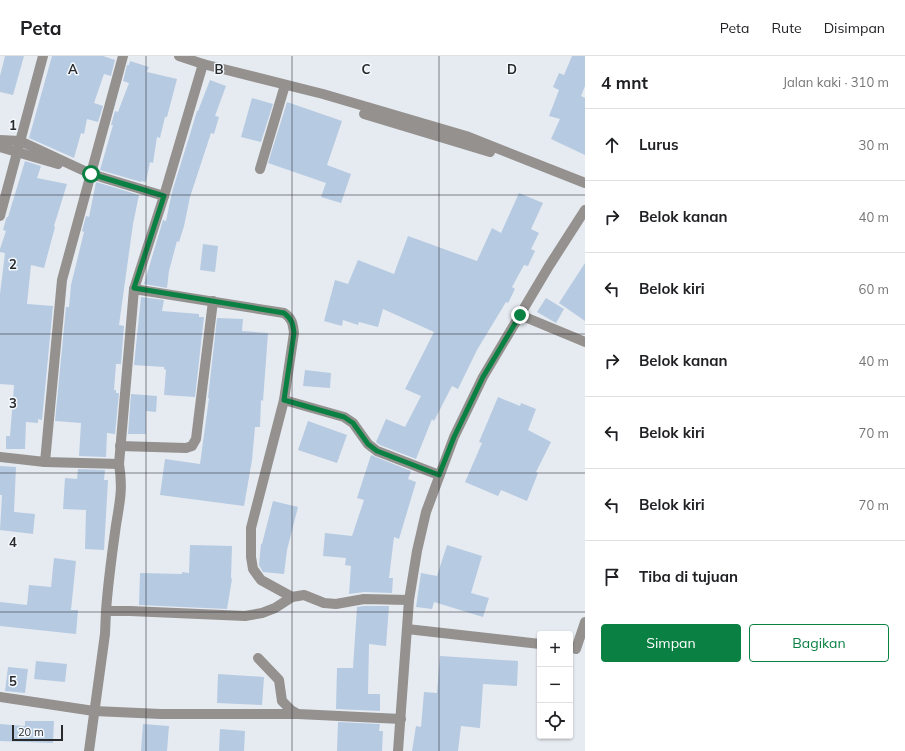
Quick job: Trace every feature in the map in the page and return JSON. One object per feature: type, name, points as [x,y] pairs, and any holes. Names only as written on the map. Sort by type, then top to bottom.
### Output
[{"type":"street","points":[[0,216],[43,56]]},
{"type":"street","points":[[45,462],[62,280],[123,56]]},
{"type":"street","points":[[179,56],[585,183]]},
{"type":"street","points":[[203,64],[323,94],[466,136],[585,183]]},
{"type":"street","points":[[89,751],[105,634],[106,611],[116,524],[121,499],[122,480],[119,464],[120,446],[134,288],[164,196],[203,64]]},
{"type":"street","points":[[260,169],[285,85]]},
{"type":"street","points":[[0,140],[20,141],[91,174]]},
{"type":"street","points":[[0,147],[164,196]]},
{"type":"street","points":[[398,751],[409,600],[417,551],[426,512],[454,437],[483,377],[549,266],[585,210]]},
{"type":"street","points":[[134,288],[284,313],[290,317],[293,324],[294,333],[284,400],[251,528],[251,557],[253,569],[261,580],[292,597]]},
{"type":"street","points":[[120,446],[186,448],[192,446],[196,439],[213,302]]},
{"type":"street","points":[[520,315],[585,342]]},
{"type":"street","points":[[284,400],[344,417],[353,423],[368,444],[377,451],[439,475]]},
{"type":"street","points":[[0,457],[45,462],[119,464]]},
{"type":"street","points":[[106,611],[130,610],[245,616],[262,613],[275,608],[292,597],[304,595],[324,603],[336,604],[364,599],[409,600]]},
{"type":"street","points":[[577,649],[585,622]]},
{"type":"street","points":[[407,629],[537,644]]},
{"type":"street","points":[[258,658],[279,680],[282,701],[286,706],[298,714]]},
{"type":"street","points":[[0,697],[94,711],[169,714],[298,714],[401,719]]},
{"type":"building","points":[[5,56],[24,56],[13,95],[0,92],[0,76]]},
{"type":"building","points":[[52,56],[103,56],[115,60],[111,76],[104,74],[94,103],[103,106],[98,122],[87,119],[84,134],[81,133],[74,158],[29,138]]},
{"type":"building","points":[[572,56],[585,56],[585,86],[581,96],[585,98],[585,155],[551,139],[560,119],[549,116],[559,90],[553,87],[559,73],[564,75]]},
{"type":"building","points":[[130,61],[149,67],[147,72],[177,79],[160,138],[157,137],[153,163],[150,162],[146,182],[141,182],[100,170],[113,125],[111,125],[115,111],[118,112],[129,83],[123,81],[127,65],[129,65]]},
{"type":"building","points":[[210,80],[226,86],[215,116],[219,117],[214,134],[211,133],[190,197],[179,242],[177,241],[169,271],[167,288],[144,284],[163,220],[166,221],[172,192],[197,111]]},
{"type":"building","points":[[252,98],[273,104],[261,142],[241,137]]},
{"type":"building","points":[[287,102],[342,121],[327,165],[351,174],[341,203],[321,197],[326,183],[268,163]]},
{"type":"building","points":[[25,161],[41,166],[37,178],[67,184],[54,226],[55,227],[44,268],[31,265],[27,304],[53,306],[42,420],[38,419],[38,423],[26,422],[25,449],[6,449],[6,436],[10,436],[14,385],[0,384],[0,294],[5,253],[0,252],[0,249],[6,231],[3,230],[6,219],[8,217]]},
{"type":"building","points":[[96,182],[139,195],[133,224],[119,325],[124,326],[121,364],[116,364],[114,390],[116,390],[116,393],[119,393],[115,434],[107,433],[106,457],[79,456],[81,423],[55,421],[66,307],[69,307],[71,285],[84,232],[82,231],[86,216],[89,217]]},
{"type":"building","points":[[519,193],[543,203],[531,229],[539,233],[531,249],[535,251],[528,266],[524,265],[512,287],[515,289],[508,303],[506,302],[477,350],[458,389],[452,386],[434,421],[432,419],[416,459],[380,445],[376,442],[386,419],[405,427],[421,396],[405,389],[434,332],[383,309],[378,327],[359,322],[358,325],[343,320],[342,326],[324,321],[335,280],[348,284],[358,260],[394,274],[408,236],[477,261],[492,228],[501,233]]},
{"type":"building","points":[[203,244],[218,246],[215,272],[200,270]]},
{"type":"building","points":[[585,263],[585,321],[559,303]]},
{"type":"building","points":[[141,297],[164,300],[162,311],[199,314],[199,317],[204,317],[195,397],[164,395],[166,370],[164,367],[134,365]]},
{"type":"building","points":[[546,298],[564,309],[556,323],[537,312]]},
{"type":"building","points":[[217,318],[243,319],[242,331],[268,333],[263,401],[261,400],[260,427],[255,427],[252,460],[244,506],[160,495],[165,459],[200,464],[209,398]]},
{"type":"building","points":[[305,370],[331,373],[330,388],[303,386]]},
{"type":"building","points":[[131,394],[157,396],[156,412],[146,411],[146,434],[128,434]]},
{"type":"building","points":[[498,397],[520,406],[521,403],[536,409],[528,430],[551,442],[536,472],[538,473],[527,501],[501,490],[498,496],[465,482],[482,443],[479,442]]},
{"type":"building","points":[[308,421],[347,435],[337,463],[298,450]]},
{"type":"building","points":[[371,455],[411,471],[408,479],[416,482],[399,539],[394,537],[389,578],[393,578],[392,593],[364,592],[349,594],[351,566],[345,565],[346,558],[323,556],[325,533],[352,536],[364,500],[357,498]]},
{"type":"building","points":[[0,466],[16,467],[14,512],[35,514],[33,534],[0,530],[2,495],[0,495]]},
{"type":"building","points":[[78,469],[105,470],[104,480],[108,480],[104,550],[85,549],[86,510],[63,509],[65,478],[77,479]]},
{"type":"building","points":[[273,501],[298,507],[287,550],[284,574],[263,572],[259,565],[261,544]]},
{"type":"building","points":[[190,545],[232,546],[232,579],[227,609],[139,605],[140,573],[189,573]]},
{"type":"building","points":[[447,545],[482,556],[471,593],[489,598],[483,617],[434,602],[432,609],[416,607],[421,573],[437,576]]},
{"type":"building","points":[[54,558],[76,561],[71,610],[78,610],[76,634],[0,626],[0,602],[27,605],[29,585],[51,587]]},
{"type":"building","points":[[389,606],[386,646],[369,644],[368,694],[380,694],[380,711],[336,709],[337,668],[353,668],[357,607]]},
{"type":"building","points":[[440,656],[518,661],[517,686],[483,684],[480,728],[461,726],[458,751],[412,751],[416,726],[421,727],[424,692],[437,693]]},
{"type":"building","points":[[36,661],[67,664],[65,682],[34,679]]},
{"type":"building","points":[[8,667],[28,669],[25,693],[5,691]]},
{"type":"building","points":[[218,674],[264,677],[262,705],[217,703]]},
{"type":"building","points":[[25,721],[54,721],[53,743],[0,741],[0,724],[25,726]]},
{"type":"building","points":[[338,722],[380,724],[379,731],[383,731],[382,751],[337,751]]},
{"type":"building","points":[[143,724],[169,726],[167,751],[141,751]]},
{"type":"building","points":[[220,729],[245,731],[244,751],[219,751]]},
{"type":"route","points":[[91,174],[164,196],[134,288],[284,313],[290,317],[293,324],[294,333],[284,400],[344,417],[353,423],[368,444],[377,451],[439,475],[454,437],[483,377],[520,315]]}]
